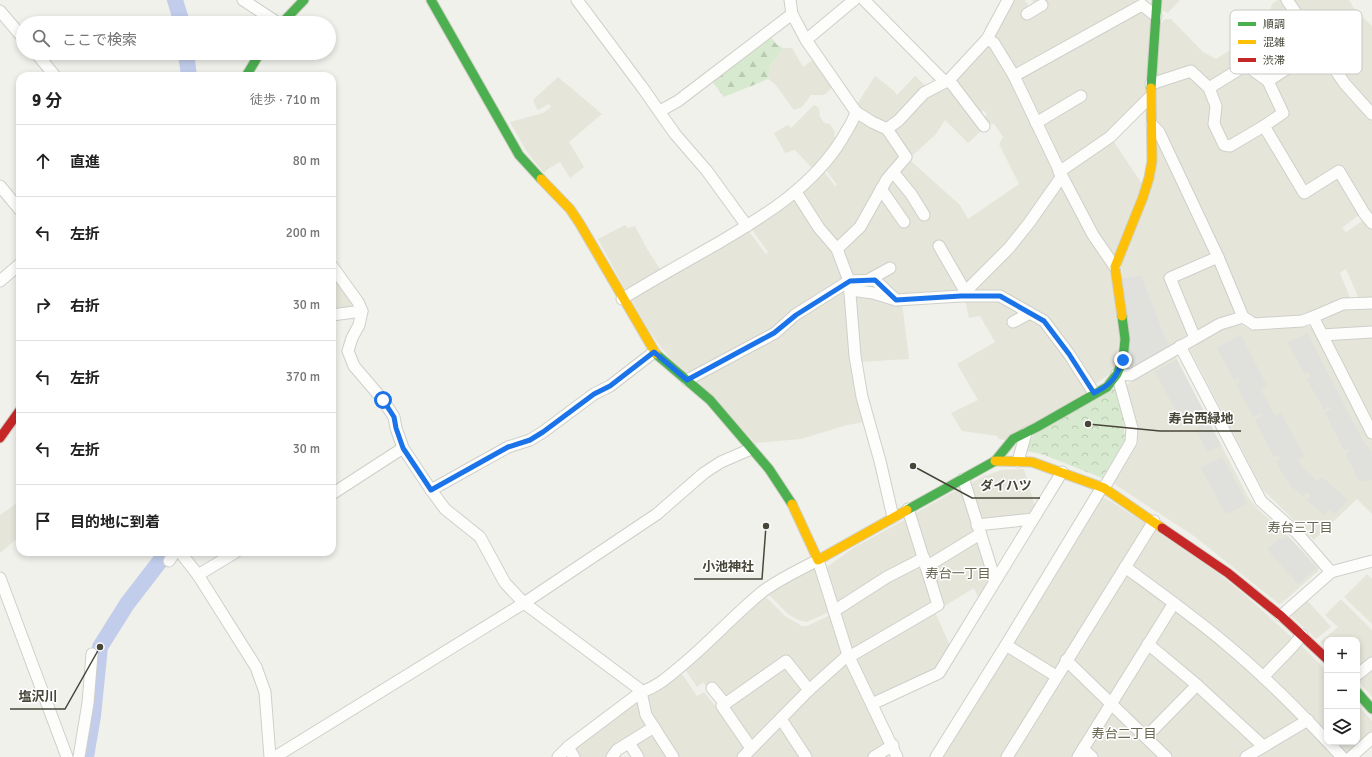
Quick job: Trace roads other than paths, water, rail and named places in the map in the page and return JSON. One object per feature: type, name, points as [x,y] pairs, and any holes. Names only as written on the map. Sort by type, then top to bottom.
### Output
[{"type":"street","points":[[243,0],[267,16]]},
{"type":"street","points":[[289,16],[304,0]]},
{"type":"street","points":[[431,0],[519,155],[570,209],[592,242],[622,299],[654,352],[710,400],[750,449],[769,469],[790,500],[818,560],[849,656],[893,745],[897,757]]},
{"type":"street","points":[[577,0],[642,87],[650,100],[660,111],[675,134],[707,171],[747,226]]},
{"type":"street","points":[[790,0],[792,14],[806,40],[856,112],[872,122],[887,128],[906,157],[893,172],[860,227],[837,249]]},
{"type":"street","points":[[806,40],[854,0]]},
{"type":"street","points":[[864,0],[947,81],[983,119]]},
{"type":"street","points":[[887,128],[899,120],[924,93],[947,81],[988,39],[1008,0]]},
{"type":"street","points":[[1028,0],[1034,10]]},
{"type":"street","points":[[558,757],[568,747],[641,692],[651,689],[662,682],[698,652],[763,591],[788,575],[818,560],[995,461],[1013,439],[1108,386],[1117,374],[1123,360],[1125,339],[1115,267],[1143,197],[1149,178],[1152,161],[1150,97],[1157,0]]},
{"type":"street","points":[[1286,0],[1293,10]]},
{"type":"street","points":[[1014,76],[1142,5],[1156,16]]},
{"type":"street","points":[[0,11],[16,30]]},
{"type":"street","points":[[660,111],[678,100],[792,14]]},
{"type":"street","points":[[988,39],[994,43],[1014,76],[1061,174],[1093,235],[1115,267]]},
{"type":"street","points":[[42,60],[52,72]]},
{"type":"street","points":[[248,72],[256,60]]},
{"type":"street","points":[[1151,84],[1191,71],[1209,88],[1216,106],[1214,124],[1224,145],[1230,146],[1283,113],[1268,81],[1258,74]]},
{"type":"street","points":[[1209,88],[1232,74]]},
{"type":"street","points":[[1268,81],[1279,74]]},
{"type":"street","points":[[1338,74],[1372,114]]},
{"type":"street","points":[[1036,123],[1081,96]]},
{"type":"street","points":[[963,294],[1009,248],[1029,223],[1061,174],[1110,137],[1150,97]]},
{"type":"street","points":[[622,299],[747,226],[796,192],[822,166],[854,120],[856,112]]},
{"type":"street","points":[[1152,125],[1159,132],[1218,257],[1243,317],[1254,324],[1302,321],[1343,304],[1372,303]]},
{"type":"street","points":[[1264,126],[1304,193],[1339,171],[1364,213],[1372,223]]},
{"type":"street","points":[[893,172],[924,215]]},
{"type":"street","points":[[0,186],[16,205]]},
{"type":"street","points":[[882,189],[904,222]]},
{"type":"street","points":[[796,192],[819,228],[837,249],[850,286],[855,356],[862,398],[880,460],[893,517]]},
{"type":"street","points":[[939,246],[963,294]]},
{"type":"street","points":[[1195,338],[1170,278],[1218,257]]},
{"type":"street","points":[[0,281],[16,267]]},
{"type":"street","points":[[687,380],[774,333],[796,315],[850,286],[870,279],[890,268]]},
{"type":"street","points":[[336,272],[358,302],[362,311],[359,325],[352,338],[348,351],[354,366],[383,400],[394,417],[403,448],[431,490],[445,509],[480,537],[505,583],[524,603],[638,688],[641,692],[646,715],[673,757]]},
{"type":"street","points":[[870,279],[875,280],[896,300]]},
{"type":"street","points":[[850,286],[896,300],[963,294],[1000,296],[1044,321],[1069,354],[1094,393]]},
{"type":"street","points":[[336,314],[362,311]]},
{"type":"street","points":[[1013,322],[1030,313]]},
{"type":"street","points":[[1117,374],[1130,375],[1220,324],[1243,317]]},
{"type":"street","points":[[1313,317],[1372,433]]},
{"type":"street","points":[[1322,335],[1372,332]]},
{"type":"street","points":[[1180,346],[1261,501],[1298,534],[1332,572]]},
{"type":"street","points":[[431,490],[508,447],[530,440],[543,432],[594,394],[610,386],[654,352]]},
{"type":"street","points":[[936,757],[1131,442],[1132,428],[1117,374]]},
{"type":"street","points":[[0,438],[16,416]]},
{"type":"street","points":[[1018,461],[1026,433]]},
{"type":"street","points":[[336,491],[403,448]]},
{"type":"street","points":[[276,757],[524,603],[657,514],[704,473],[721,462],[750,449]]},
{"type":"street","points":[[995,461],[1032,462],[1103,487],[1228,572],[1281,616],[1324,656]]},
{"type":"street","points":[[872,704],[939,673],[1062,472]]},
{"type":"street","points":[[962,479],[965,484],[995,580]]},
{"type":"street","points":[[743,757],[810,690],[849,656],[938,605],[908,509]]},
{"type":"street","points":[[834,611],[887,578],[925,562],[979,530],[1034,519]]},
{"type":"street","points":[[1006,757],[1154,521]]},
{"type":"street","points":[[183,556],[198,575],[256,667],[265,692],[270,757]]},
{"type":"street","points":[[198,575],[229,556]]},
{"type":"street","points":[[1281,616],[1332,572],[1372,560]]},
{"type":"street","points":[[1125,567],[1226,644],[1263,677],[1324,737]]},
{"type":"street","points":[[0,578],[67,757]]},
{"type":"street","points":[[1092,757],[1081,753],[1174,603]]},
{"type":"street","points":[[1263,677],[1302,635]]},
{"type":"street","points":[[1148,644],[1197,685],[1263,746]]},
{"type":"street","points":[[1006,645],[1056,676]]},
{"type":"street","points":[[79,757],[88,703],[92,654]]},
{"type":"street","points":[[1066,660],[1166,757]]},
{"type":"street","points":[[751,748],[722,706],[786,661],[810,690]]},
{"type":"street","points":[[1360,673],[1372,664]]},
{"type":"street","points":[[1146,737],[1197,685]]},
{"type":"street","points":[[712,688],[725,704]]},
{"type":"street","points":[[1360,695],[1372,709]]},
{"type":"street","points":[[781,719],[806,757]]},
{"type":"street","points":[[1246,757],[1308,720]]},
{"type":"street","points":[[612,757],[617,750],[654,727]]},
{"type":"street","points":[[1351,757],[1372,738]]},
{"type":"street","points":[[629,743],[638,757]]},
{"type":"street","points":[[874,757],[893,745]]},
{"type":"street","points":[[1332,745],[1342,757]]},
{"type":"street","points":[[568,747],[574,757]]},
{"type":"waterway","points":[[175,0],[180,16]]},
{"type":"waterway","points":[[187,60],[188,72]]},
{"type":"waterway","points":[[86,757],[93,716],[100,647],[127,604],[164,556]]},
{"type":"place","name":"寿台西緑地","points":[[1088,424]]},
{"type":"place","name":"ダイハツ","points":[[913,466]]},
{"type":"place","name":"小池神社","points":[[766,526]]},
{"type":"place","name":"塩沢川","points":[[100,647]]},
{"type":"district","name":"寿台三丁目","points":[[1300,528]]},
{"type":"district","name":"寿台一丁目","points":[[958,574]]},
{"type":"district","name":"寿台二丁目","points":[[1124,734]]}]
